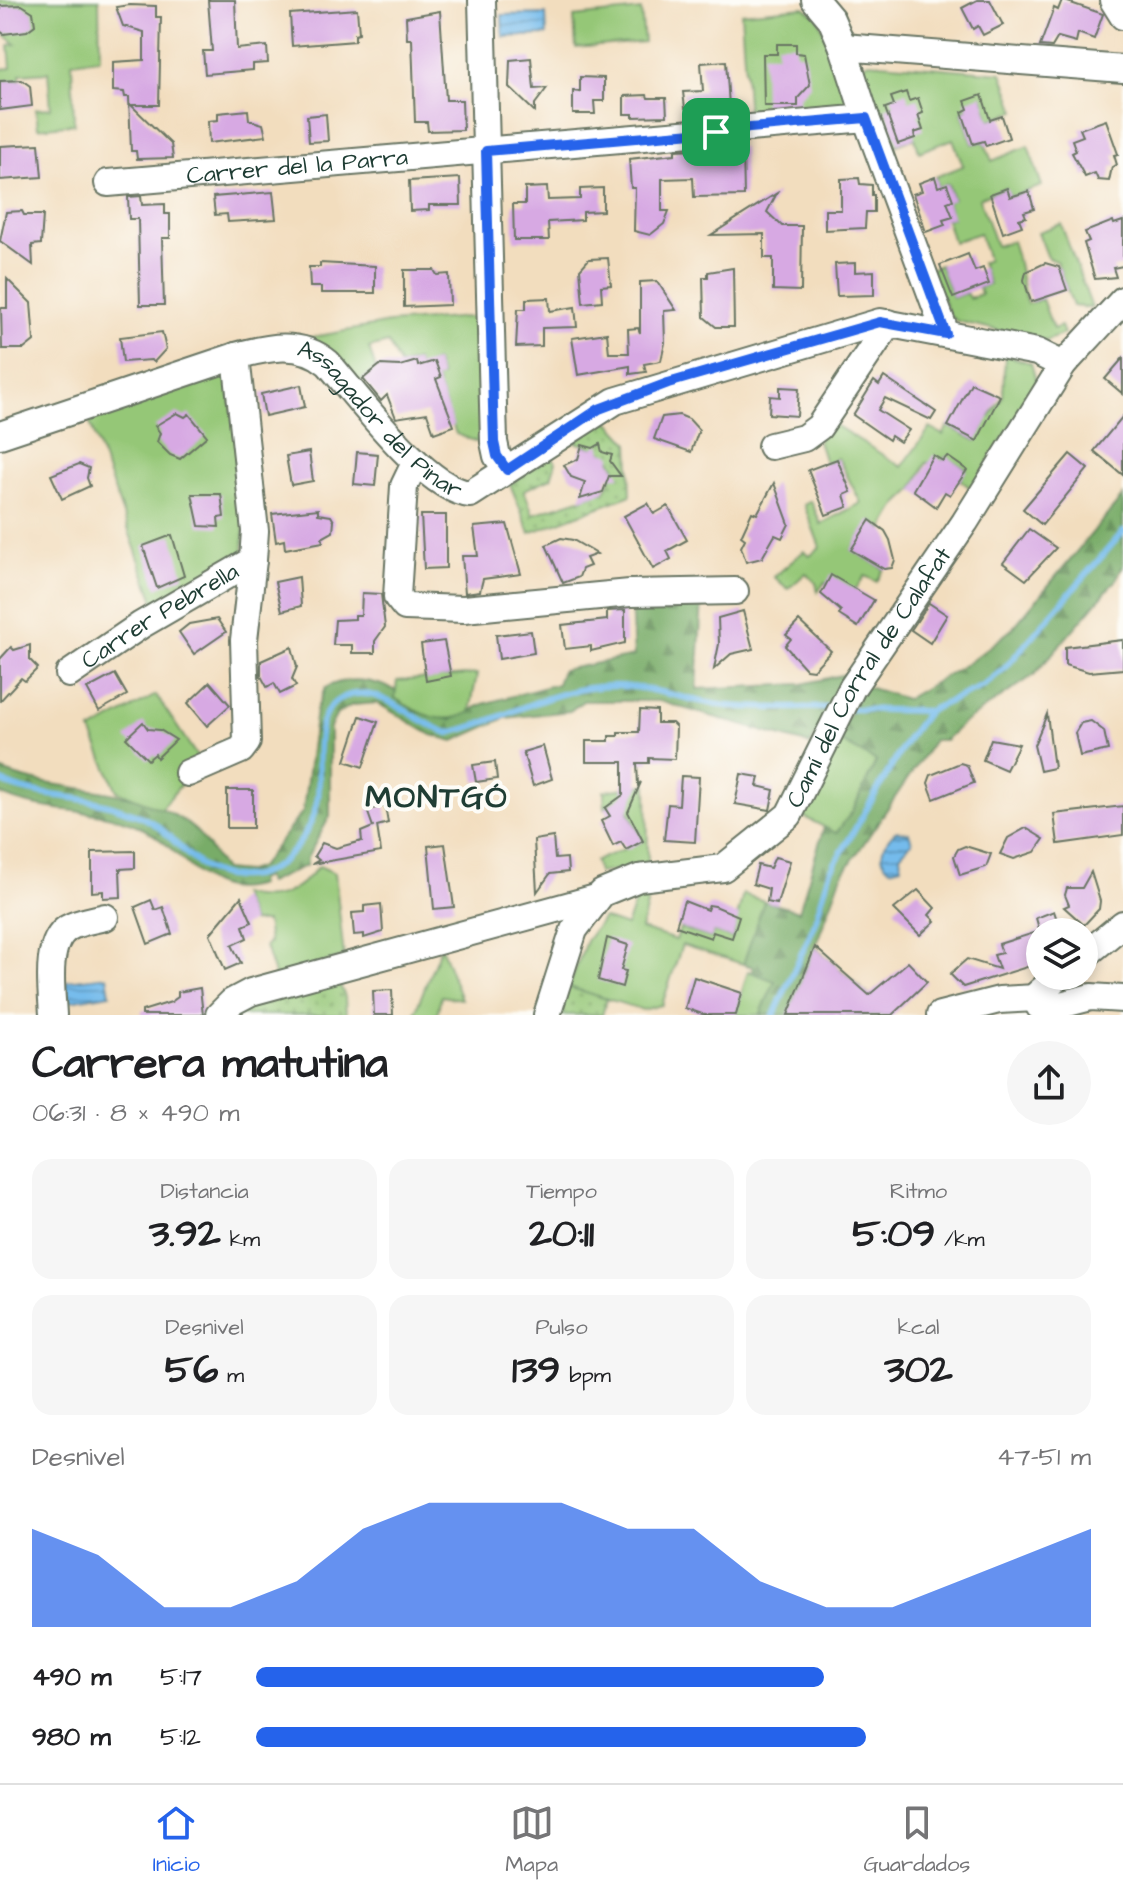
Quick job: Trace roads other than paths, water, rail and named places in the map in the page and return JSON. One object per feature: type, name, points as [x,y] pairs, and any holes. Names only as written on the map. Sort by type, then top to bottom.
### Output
[{"type":"street","points":[[482,0],[494,442],[497,456],[507,470]]},
{"type":"street","points":[[815,0],[831,19],[843,47],[946,334]]},
{"type":"street","points":[[1113,0],[1123,16]]},
{"type":"street","points":[[843,47],[1123,69]]},
{"type":"street","name":"Carrer del la Parra","points":[[108,183],[866,118]]},
{"type":"street","name":"Camí del Corral de Calafat","points":[[219,1015],[232,1002],[251,992],[596,898],[625,882],[723,868],[789,815],[852,688],[965,522],[1063,365],[1123,300]]},
{"type":"street","points":[[771,446],[804,438],[819,427],[889,323]]},
{"type":"street","name":"Assagador del Pinar","points":[[0,435],[236,356],[283,347],[321,356],[415,463],[458,492],[470,494],[615,401],[829,335],[889,323],[1037,352],[1063,365]]},
{"type":"street","name":"Carrer Pebrella","points":[[188,773],[241,750],[247,742],[244,640],[255,531],[236,356]]},
{"type":"street","points":[[415,463],[404,486],[397,597],[405,607],[453,610],[630,593],[735,591]]},
{"type":"street","name":"Carrer Pebrella","points":[[69,674],[141,625],[253,560]]},
{"type":"street","points":[[547,1015],[574,930],[596,898]]},
{"type":"street","points":[[53,1015],[53,961],[59,939],[69,928],[105,917]]},
{"type":"street","points":[[1098,945],[1123,924]]},
{"type":"street","points":[[1041,990],[1037,998],[1039,1006],[1047,1009],[1091,997],[1123,999]]},
{"type":"street","points":[[940,1015],[999,1000],[1037,998]]},
{"type":"water","points":[[546,14],[547,35],[503,37],[502,15]]},
{"type":"water","points":[[896,831],[909,833],[912,842],[900,855],[901,866],[890,869],[882,855]]},
{"type":"water","points":[[107,976],[110,994],[69,1001],[66,981]]},
{"type":"waterway","points":[[774,1015],[813,928],[830,872],[908,738],[928,711],[983,686],[1005,668],[1123,532]]},
{"type":"waterway","points":[[0,781],[28,791],[89,800],[129,812],[157,825],[194,860],[212,872],[235,877],[251,876],[279,864],[309,827],[318,797],[321,727],[333,704],[344,697],[357,694],[384,699],[449,733],[553,696],[608,686],[640,688],[734,707],[830,708]]},
{"type":"waterway","points":[[851,709],[928,711]]},
{"type":"district","name":"MONTGÓ","points":[[437,797]]}]
